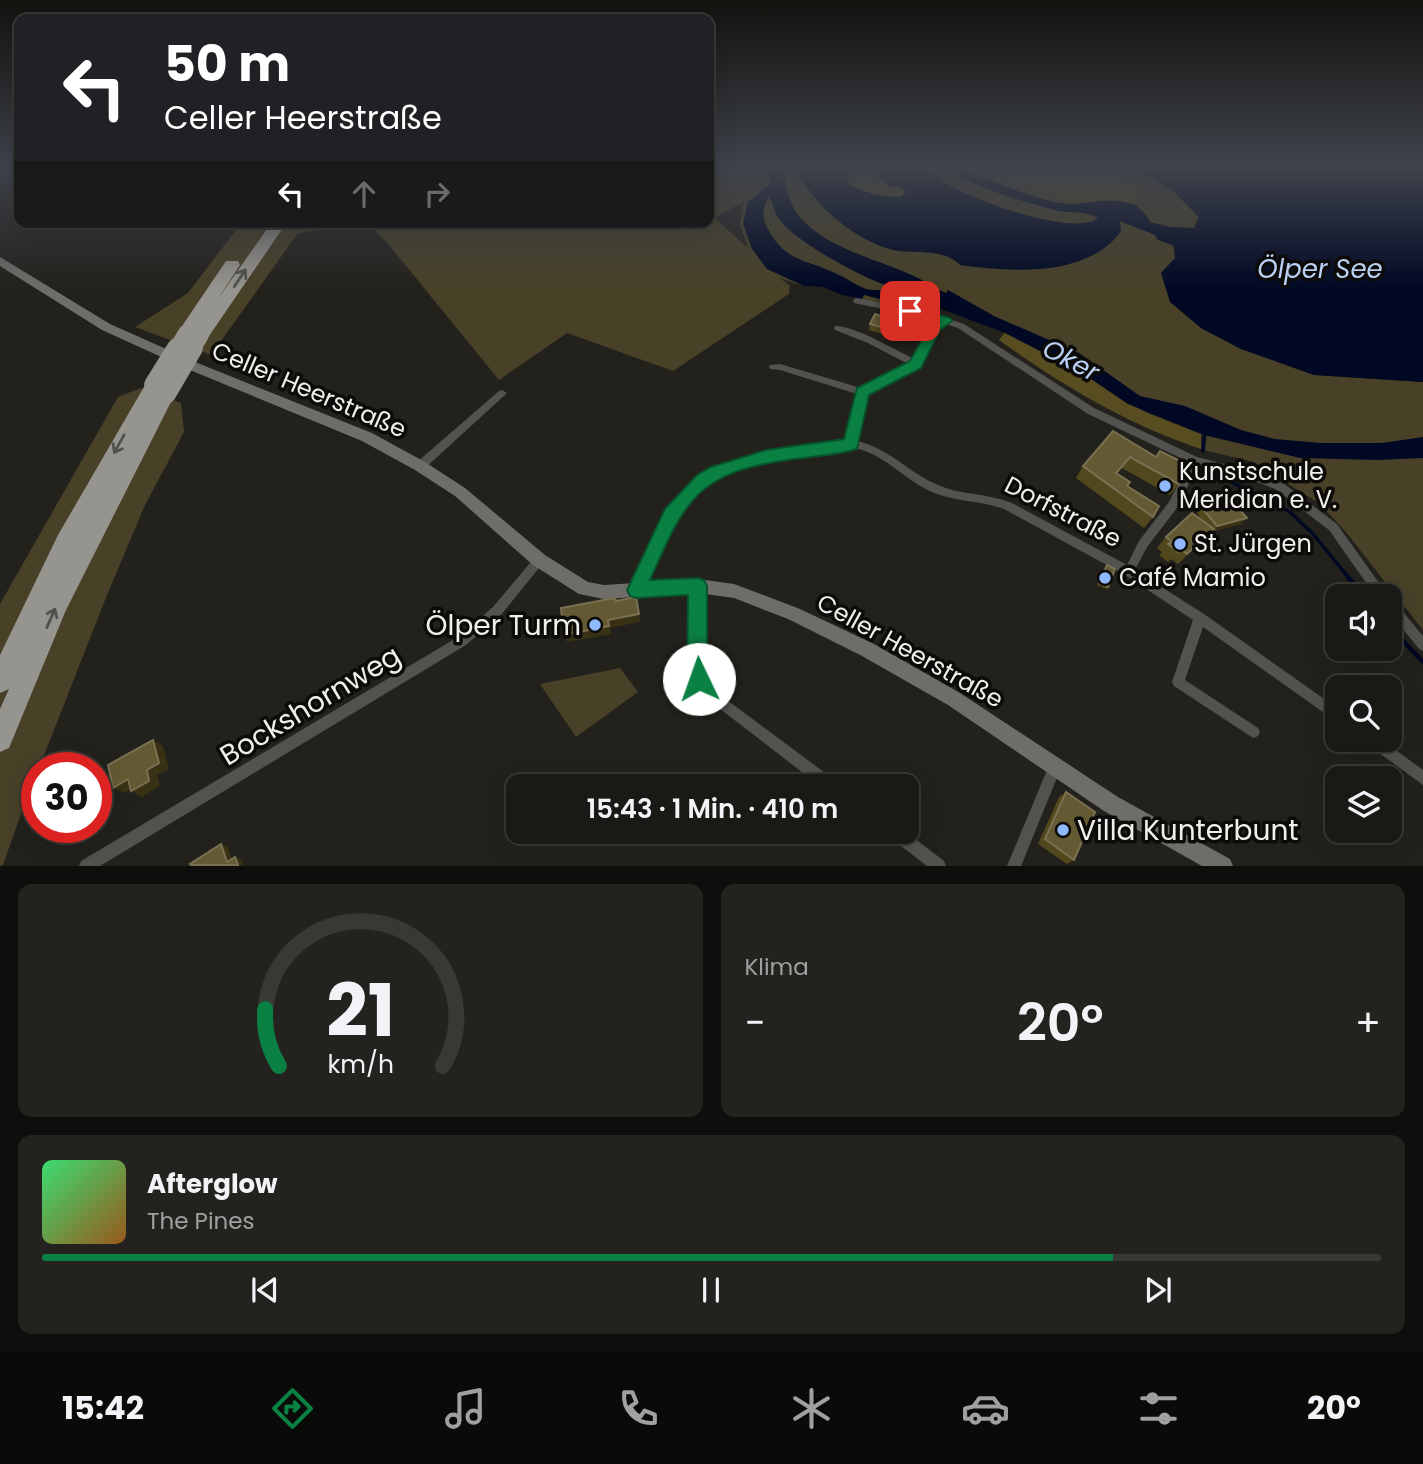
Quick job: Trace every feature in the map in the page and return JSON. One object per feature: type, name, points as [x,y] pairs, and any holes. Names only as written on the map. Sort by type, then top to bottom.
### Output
[{"type":"highway","points":[[0,739],[12,681],[87,544],[160,389],[260,228]]},
{"type":"highway","points":[[194,334],[274,228]]},
{"type":"highway","points":[[0,756],[12,681]]},
{"type":"main road","name":"Celler Heerstraße","points":[[0,261],[106,327],[195,367],[367,437],[420,466],[460,492],[539,559],[585,589],[604,592],[698,586],[734,591],[869,650],[954,699],[1055,768],[1143,822],[1223,866]]},
{"type":"street","points":[[857,301],[923,314],[971,331],[1091,411],[1195,460],[1267,480],[1293,495],[1333,527],[1374,584]]},
{"type":"street","points":[[773,367],[862,392],[916,364],[935,327],[945,321]]},
{"type":"street","points":[[838,328],[916,364]]},
{"type":"street","points":[[636,590],[671,514],[703,479],[724,468],[757,458],[851,444],[862,392]]},
{"type":"street","points":[[420,466],[502,393]]},
{"type":"street","name":"Dorfstraße","points":[[851,444],[873,451],[940,491],[995,500],[1129,572],[1200,618],[1325,707]]},
{"type":"street","points":[[1129,572],[1143,544],[1173,505],[1195,460]]},
{"type":"street","name":"Bockshornweg","points":[[86,866],[107,860],[463,641],[496,611],[539,559]]},
{"type":"street","points":[[698,586],[697,671],[703,685],[719,701],[815,774]]},
{"type":"street","points":[[1200,618],[1178,682],[1254,732]]},
{"type":"street","points":[[1402,619],[1423,644]]},
{"type":"street","points":[[1387,752],[1423,778]]},
{"type":"street","points":[[1014,866],[1055,768]]},
{"type":"street","points":[[910,844],[939,866]]},
{"type":"shaded area","points":[[714,208],[731,208],[715,218],[748,248],[740,224],[743,208],[1190,208],[1199,217],[1194,228],[1170,227],[1175,258],[1201,328],[1241,349],[1314,375],[1423,382],[1423,630],[1402,603],[1402,584],[1387,584],[1320,504],[1254,462],[1203,450],[1204,435],[1163,418],[1005,333],[943,308],[927,308],[922,311],[855,298],[823,287],[804,286],[779,278],[790,285],[789,294],[673,371],[567,333],[499,380],[373,228],[714,228]]},
{"type":"shaded area","points":[[237,228],[333,228],[298,233],[211,355],[135,327],[188,293]]},
{"type":"shaded area","points":[[1005,332],[1079,371],[1145,412],[1201,434],[1201,449],[1121,416],[1071,388],[999,340]]},
{"type":"shaded area","points":[[141,388],[181,403],[184,432],[145,505],[45,752],[21,752],[21,814],[3,865],[0,866],[0,604],[118,397]]},
{"type":"shaded area","points":[[620,668],[638,692],[576,737],[540,684]]},
{"type":"water","points":[[747,208],[764,208],[765,223],[774,239],[789,253],[858,286],[893,293],[888,301],[864,295],[862,299],[823,287],[804,286],[767,269],[752,249],[743,224]]},
{"type":"water","name":"Oker","points":[[774,208],[793,208],[809,227],[822,236],[946,293],[948,290],[994,316],[1079,353],[1140,396],[1185,406],[1241,430],[1275,439],[1321,443],[1382,443],[1423,437],[1423,458],[1300,458],[1204,435],[1128,404],[1079,371],[1005,333],[936,307],[937,301],[887,286],[840,264],[795,234],[777,216]]},
{"type":"water","name":"Ölper See","points":[[825,208],[1005,208],[1047,220],[1086,223],[1098,218],[1049,208],[1139,208],[1150,222],[1170,227],[1194,228],[1199,217],[1190,208],[1423,208],[1423,382],[1314,375],[1241,349],[1201,328],[1170,302],[1161,273],[1175,258],[1174,246],[1120,221],[1121,231],[1107,246],[1089,257],[1069,264],[1024,270],[960,265],[946,256],[893,250],[864,238]]},
{"type":"building","points":[[875,314],[895,320],[890,330],[870,324]]},
{"type":"building","points":[[1113,431],[1156,457],[1160,451],[1188,465],[1179,484],[1130,457],[1116,473],[1130,482],[1127,486],[1159,506],[1153,517],[1083,466]]},
{"type":"building","points":[[1231,500],[1247,518],[1217,526],[1202,508]]},
{"type":"building","points":[[1192,513],[1214,529],[1187,554],[1181,549],[1178,552],[1168,544],[1172,542],[1166,537]]},
{"type":"building","name":"Café Mamio","points":[[1107,565],[1115,569],[1108,587],[1099,582]]},
{"type":"building","name":"Ölper Turm","points":[[636,597],[639,614],[608,620],[609,626],[564,635],[561,608]]},
{"type":"building","points":[[153,740],[159,763],[147,770],[149,781],[131,791],[128,779],[113,788],[112,763]]},
{"type":"building","name":"Villa Kunterbunt","points":[[1066,792],[1095,812],[1074,860],[1045,839]]},
{"type":"building","points":[[221,844],[227,862],[235,857],[238,865],[190,864]]},
{"type":"waterway","points":[[1203,451],[1205,432]]},
{"type":"waterway","points":[[1206,469],[1290,512],[1313,534],[1349,578]]},
{"type":"waterway","points":[[1348,577],[1354,584]]},
{"type":"waterway","points":[[1402,640],[1423,662]]},
{"type":"place","name":"Kunstschule Meridian e. V.","points":[[1165,486]]},
{"type":"place","name":"St. Jürgen","points":[[1180,544]]},
{"type":"place","name":"Café Mamio","points":[[1105,578]]},
{"type":"place","name":"Ölper Turm","points":[[595,625]]},
{"type":"place","name":"Villa Kunterbunt","points":[[1063,830]]},
{"type":"route","points":[[699,679],[698,586],[636,590],[671,514],[703,479],[716,471],[766,457],[851,444],[862,392],[916,364],[935,327],[945,321],[910,311]]}]
